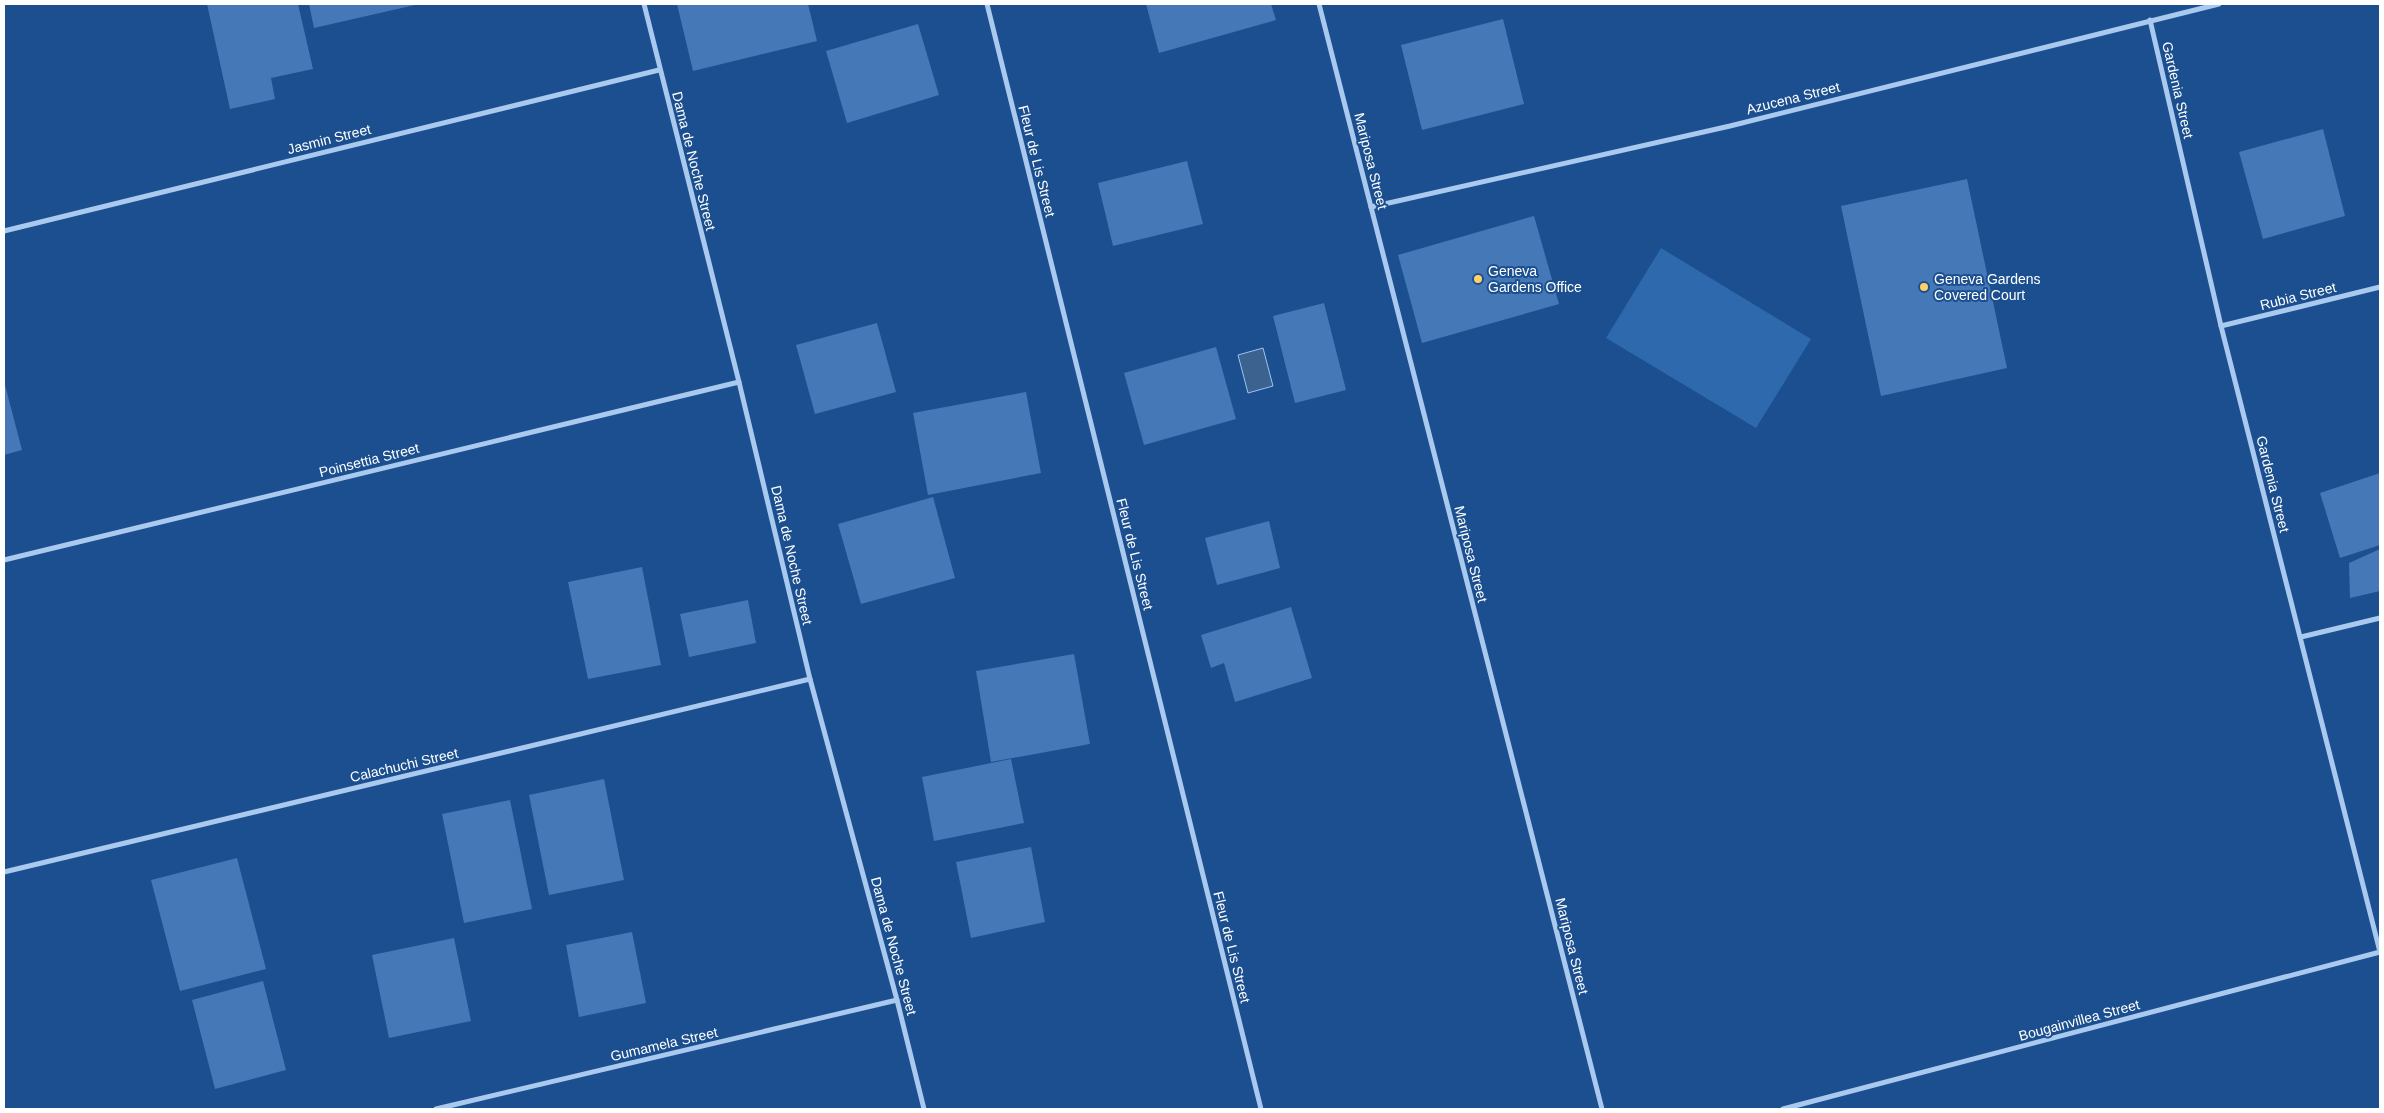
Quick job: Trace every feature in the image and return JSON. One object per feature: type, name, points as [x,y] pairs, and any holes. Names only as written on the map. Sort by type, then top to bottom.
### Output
[{"type":"street","name":"Dama de Noche Street","points":[[644,4],[659,70],[739,382],[810,679],[897,1000],[924,1109]]},
{"type":"street","name":"Fleur de Lis Street","points":[[987,4],[1261,1109]]},
{"type":"street","name":"Mariposa Street","points":[[1319,4],[1602,1109]]},
{"type":"street","name":"Azucena Street","points":[[1371,208],[1730,126],[2219,4]]},
{"type":"street","name":"Gardenia Street","points":[[2150,20],[2221,326],[2380,952]]},
{"type":"street","name":"Jasmin Street","points":[[4,231],[659,70]]},
{"type":"street","name":"Rubia Street","points":[[2221,326],[2380,287]]},
{"type":"street","name":"Poinsettia Street","points":[[4,560],[739,382]]},
{"type":"street","points":[[2301,637],[2380,618]]},
{"type":"street","name":"Calachuchi Street","points":[[4,872],[810,679]]},
{"type":"street","name":"Bougainvillea Street","points":[[1784,1109],[2380,952]]},
{"type":"street","name":"Gumamela Street","points":[[436,1109],[897,1000]]},
{"type":"shaded area","points":[[1661,248],[1811,339],[1756,428],[1606,338]]},
{"type":"shaded area","points":[[1263,348],[1273,386],[1248,393],[1238,355]]},
{"type":"building","points":[[207,4],[298,4],[313,69],[271,78],[275,99],[230,109]]},
{"type":"building","points":[[309,4],[415,4],[415,5],[314,28]]},
{"type":"building","points":[[677,4],[808,4],[817,41],[693,71]]},
{"type":"building","points":[[1146,4],[1271,4],[1276,20],[1159,53]]},
{"type":"building","points":[[1503,19],[1524,104],[1422,130],[1401,45]]},
{"type":"building","points":[[918,24],[939,95],[847,123],[826,51]]},
{"type":"building","points":[[2323,129],[2345,216],[2263,239],[2239,152]]},
{"type":"building","points":[[1187,161],[1203,224],[1113,246],[1098,183]]},
{"type":"building","name":"Geneva Gardens Covered Court","points":[[1967,179],[2007,368],[1881,396],[1841,206]]},
{"type":"building","name":"Geneva Gardens Office","points":[[1534,216],[1559,304],[1422,343],[1398,255]]},
{"type":"building","points":[[1324,303],[1346,390],[1295,403],[1273,316]]},
{"type":"building","points":[[877,323],[896,392],[815,414],[796,345]]},
{"type":"building","points":[[1216,347],[1236,419],[1144,445],[1124,373]]},
{"type":"building","points":[[4,381],[22,450],[4,455]]},
{"type":"building","points":[[1026,392],[1041,473],[928,495],[913,413]]},
{"type":"building","points":[[2380,473],[2380,545],[2340,558],[2320,493]]},
{"type":"building","points":[[933,497],[955,578],[861,604],[838,524]]},
{"type":"building","points":[[1269,521],[1280,568],[1217,585],[1205,538]]},
{"type":"building","points":[[2380,549],[2380,591],[2350,598],[2349,563]]},
{"type":"building","points":[[642,567],[661,665],[588,679],[568,582]]},
{"type":"building","points":[[748,600],[756,643],[689,657],[680,614]]},
{"type":"building","points":[[1291,607],[1312,678],[1235,702],[1224,663],[1211,668],[1201,635]]},
{"type":"building","points":[[1074,654],[1090,744],[991,762],[976,671]]},
{"type":"building","points":[[1011,759],[1024,823],[934,841],[922,777]]},
{"type":"building","points":[[604,779],[624,880],[549,895],[529,795]]},
{"type":"building","points":[[510,800],[532,909],[464,923],[442,814]]},
{"type":"building","points":[[1031,847],[1045,922],[971,938],[956,862]]},
{"type":"building","points":[[237,858],[266,969],[180,991],[151,880]]},
{"type":"building","points":[[632,932],[646,1003],[579,1017],[566,945]]},
{"type":"building","points":[[454,938],[471,1021],[389,1038],[372,955]]},
{"type":"building","points":[[263,981],[286,1070],[215,1089],[192,1000]]},
{"type":"place","name":"Geneva Gardens Office","points":[[1478,279]]},
{"type":"place","name":"Geneva Gardens Covered Court","points":[[1924,287]]}]
